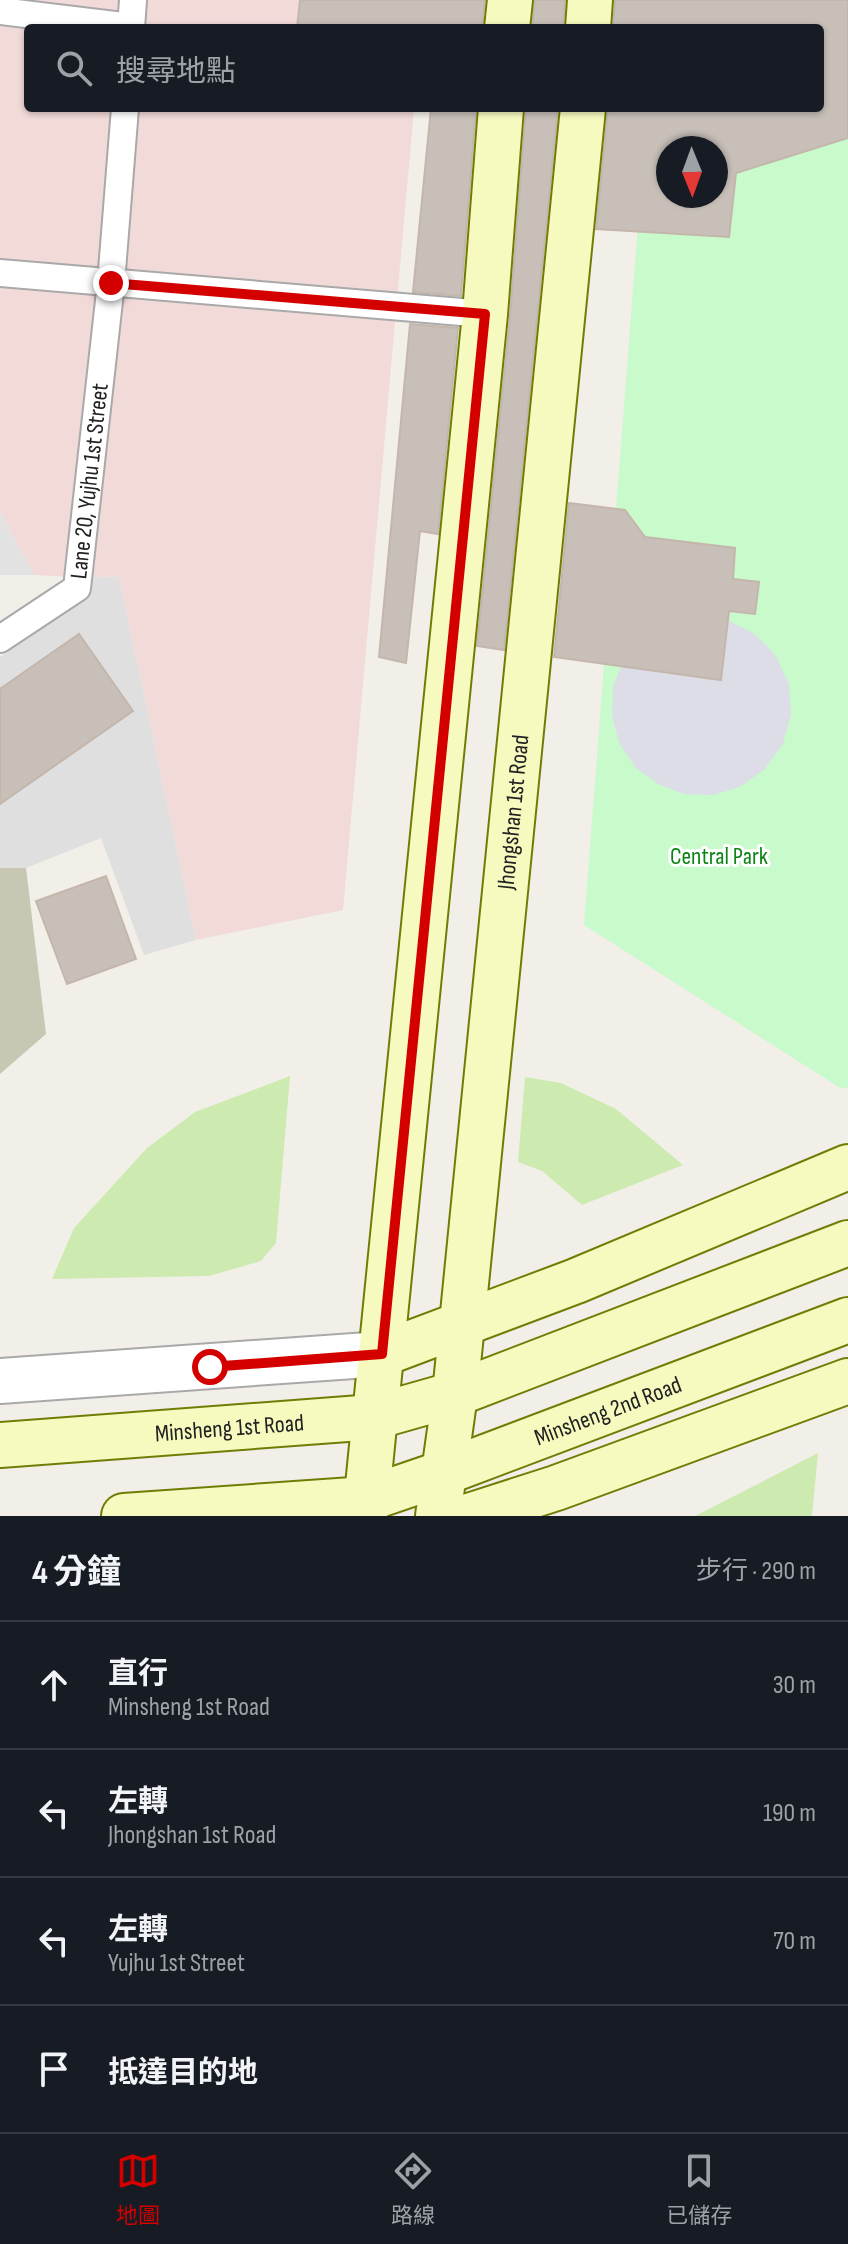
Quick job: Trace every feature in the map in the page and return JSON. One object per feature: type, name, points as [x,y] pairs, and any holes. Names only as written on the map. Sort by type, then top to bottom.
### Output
[{"type":"main road","points":[[507,24],[510,0]]},
{"type":"main road","points":[[588,24],[590,0]]},
{"type":"main road","points":[[124,1516],[366,1508],[485,314],[501,112]]},
{"type":"main road","name":"Jhongshan 1st Road","points":[[438,1516],[455,1394],[583,112]]},
{"type":"main road","points":[[382,1354],[576,1281],[848,1167]]},
{"type":"main road","points":[[455,1394],[848,1243]]},
{"type":"main road","name":"Minsheng 2nd Road","points":[[366,1508],[443,1473],[848,1320]]},
{"type":"main road","points":[[469,1516],[848,1381]]},
{"type":"main road","name":"Minsheng 1st Road","points":[[0,1445],[374,1417],[455,1394]]},
{"type":"street","points":[[131,24],[133,0]]},
{"type":"street","points":[[0,11],[100,24]]},
{"type":"street","points":[[111,283],[125,112]]},
{"type":"street","points":[[0,273],[485,314]]},
{"type":"street","name":"Lane 20, Yujhu 1st Street","points":[[0,639],[77,588],[111,283]]},
{"type":"street","points":[[0,1381],[382,1354]]},
{"type":"shaded area","points":[[0,0],[424,0],[421,24],[24,24],[24,112],[414,112],[343,910],[196,940],[119,576],[34,575],[0,511]]},
{"type":"shaded area","points":[[0,511],[34,575],[0,575]]},
{"type":"shaded area","points":[[119,576],[196,940],[144,955],[101,838],[26,868],[0,868],[0,657],[88,596],[89,578]]},
{"type":"shaded area","points":[[727,620],[755,634],[776,656],[789,684],[791,714],[783,744],[765,769],[740,787],[713,795],[684,794],[658,784],[635,767],[619,743],[612,716],[613,687],[623,661]]},
{"type":"shaded area","points":[[0,868],[26,868],[46,1034],[0,1074]]},
{"type":"green space","name":"Central Park","points":[[848,0],[848,1087],[842,1089],[584,925],[647,112],[824,112],[824,24]]},
{"type":"green space","points":[[290,1076],[276,1243],[261,1261],[209,1276],[52,1279],[74,1228],[147,1148],[195,1112]]},
{"type":"green space","points":[[525,1077],[561,1083],[616,1109],[683,1165],[582,1205],[542,1171],[518,1162]]},
{"type":"green space","points":[[818,1453],[812,1516],[695,1516]]},
{"type":"building","points":[[300,0],[485,0],[482,24],[297,24]]},
{"type":"building","points":[[535,0],[565,0],[563,24],[532,24]]},
{"type":"building","points":[[615,0],[848,0],[848,138],[736,173],[729,237],[596,229],[608,112],[824,112],[824,24],[613,24]]},
{"type":"building","points":[[431,112],[476,112],[461,296],[413,292]]},
{"type":"building","points":[[526,112],[558,112],[504,650],[477,646],[510,316]]},
{"type":"building","points":[[410,324],[458,328],[438,534],[420,531],[406,663],[379,657]]},
{"type":"building","points":[[569,503],[625,510],[645,537],[735,548],[733,579],[759,582],[755,614],[729,611],[721,680],[554,657]]},
{"type":"building","points":[[79,634],[133,711],[0,804],[0,689]]},
{"type":"building","points":[[106,876],[136,959],[67,984],[36,901]]},
{"type":"route","points":[[111,283],[485,314],[382,1354],[210,1367]]}]
